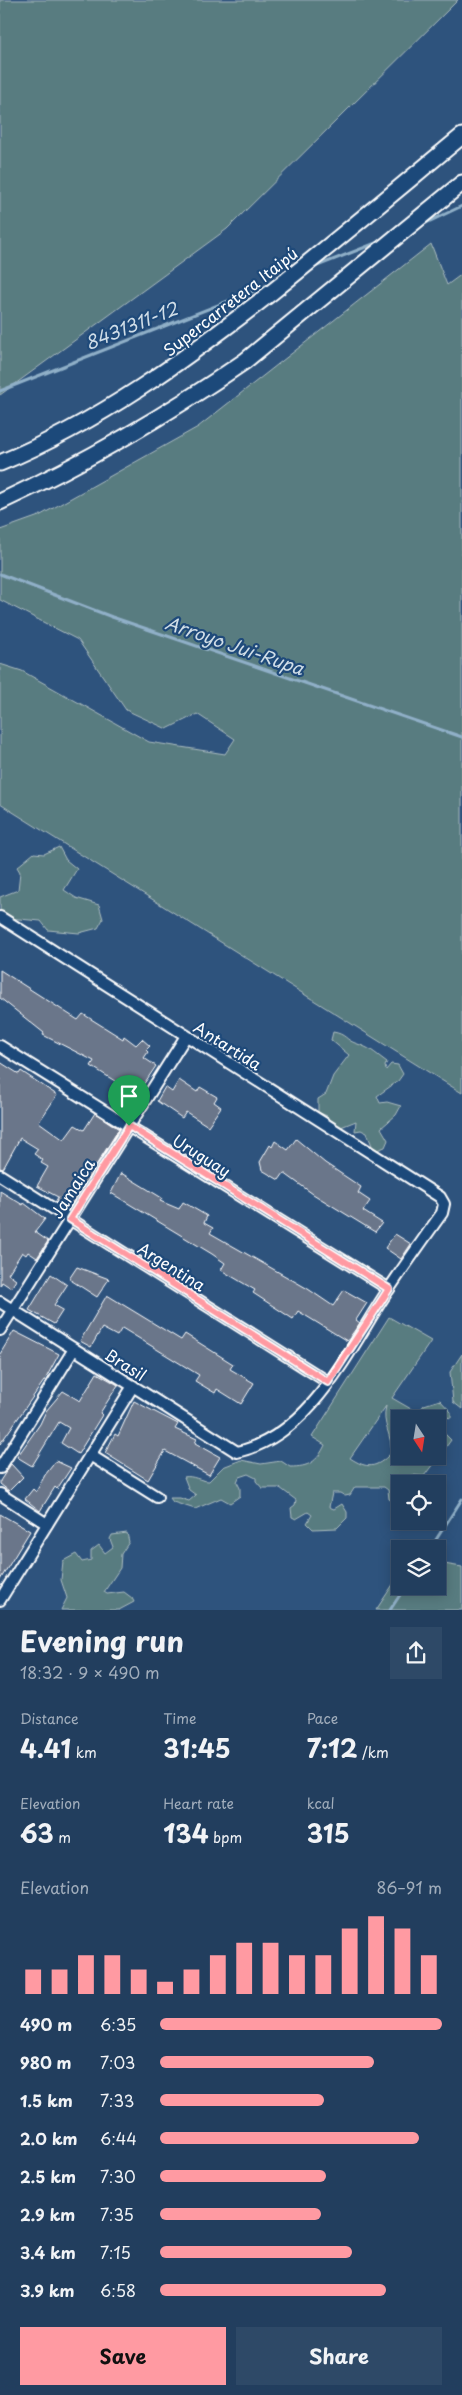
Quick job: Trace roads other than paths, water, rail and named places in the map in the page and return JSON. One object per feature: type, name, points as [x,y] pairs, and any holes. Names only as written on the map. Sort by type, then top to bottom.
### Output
[{"type":"street","name":"Supercarretera Itaipú","points":[[0,464],[45,442],[167,372],[335,242],[462,136]]},
{"type":"street","points":[[0,502],[93,456],[208,386],[244,360],[462,182]]},
{"type":"street","name":"Antartida","points":[[0,917],[440,1197],[444,1204],[442,1212],[389,1289]]},
{"type":"street","name":"Jamaica","points":[[0,1330],[186,1036]]},
{"type":"street","name":"Uruguay","points":[[0,1046],[389,1289]]},
{"type":"street","name":"Argentina","points":[[0,1174],[328,1382]]},
{"type":"street","points":[[328,1382],[389,1289]]},
{"type":"street","name":"Brasil","points":[[0,1302],[237,1452],[265,1442],[297,1420],[328,1382]]},
{"type":"street","points":[[0,1468],[74,1349]]},
{"type":"street","points":[[0,1600],[133,1386]]},
{"type":"street","points":[[90,1455],[157,1497]]},
{"type":"street","points":[[0,1494],[47,1524]]},
{"type":"waterway","name":"8431311-12","points":[[422,225],[462,206]]},
{"type":"waterway","name":"8431311-12","points":[[312,268],[381,241]]},
{"type":"waterway","name":"8431311-12","points":[[0,391],[271,284]]},
{"type":"waterway","name":"Arroyo Jui-Rupa","points":[[0,574],[112,617],[462,737]]},
{"type":"waterway","points":[[436,1540],[462,1499]]},
{"type":"waterway","points":[[390,1610],[400,1595]]}]
